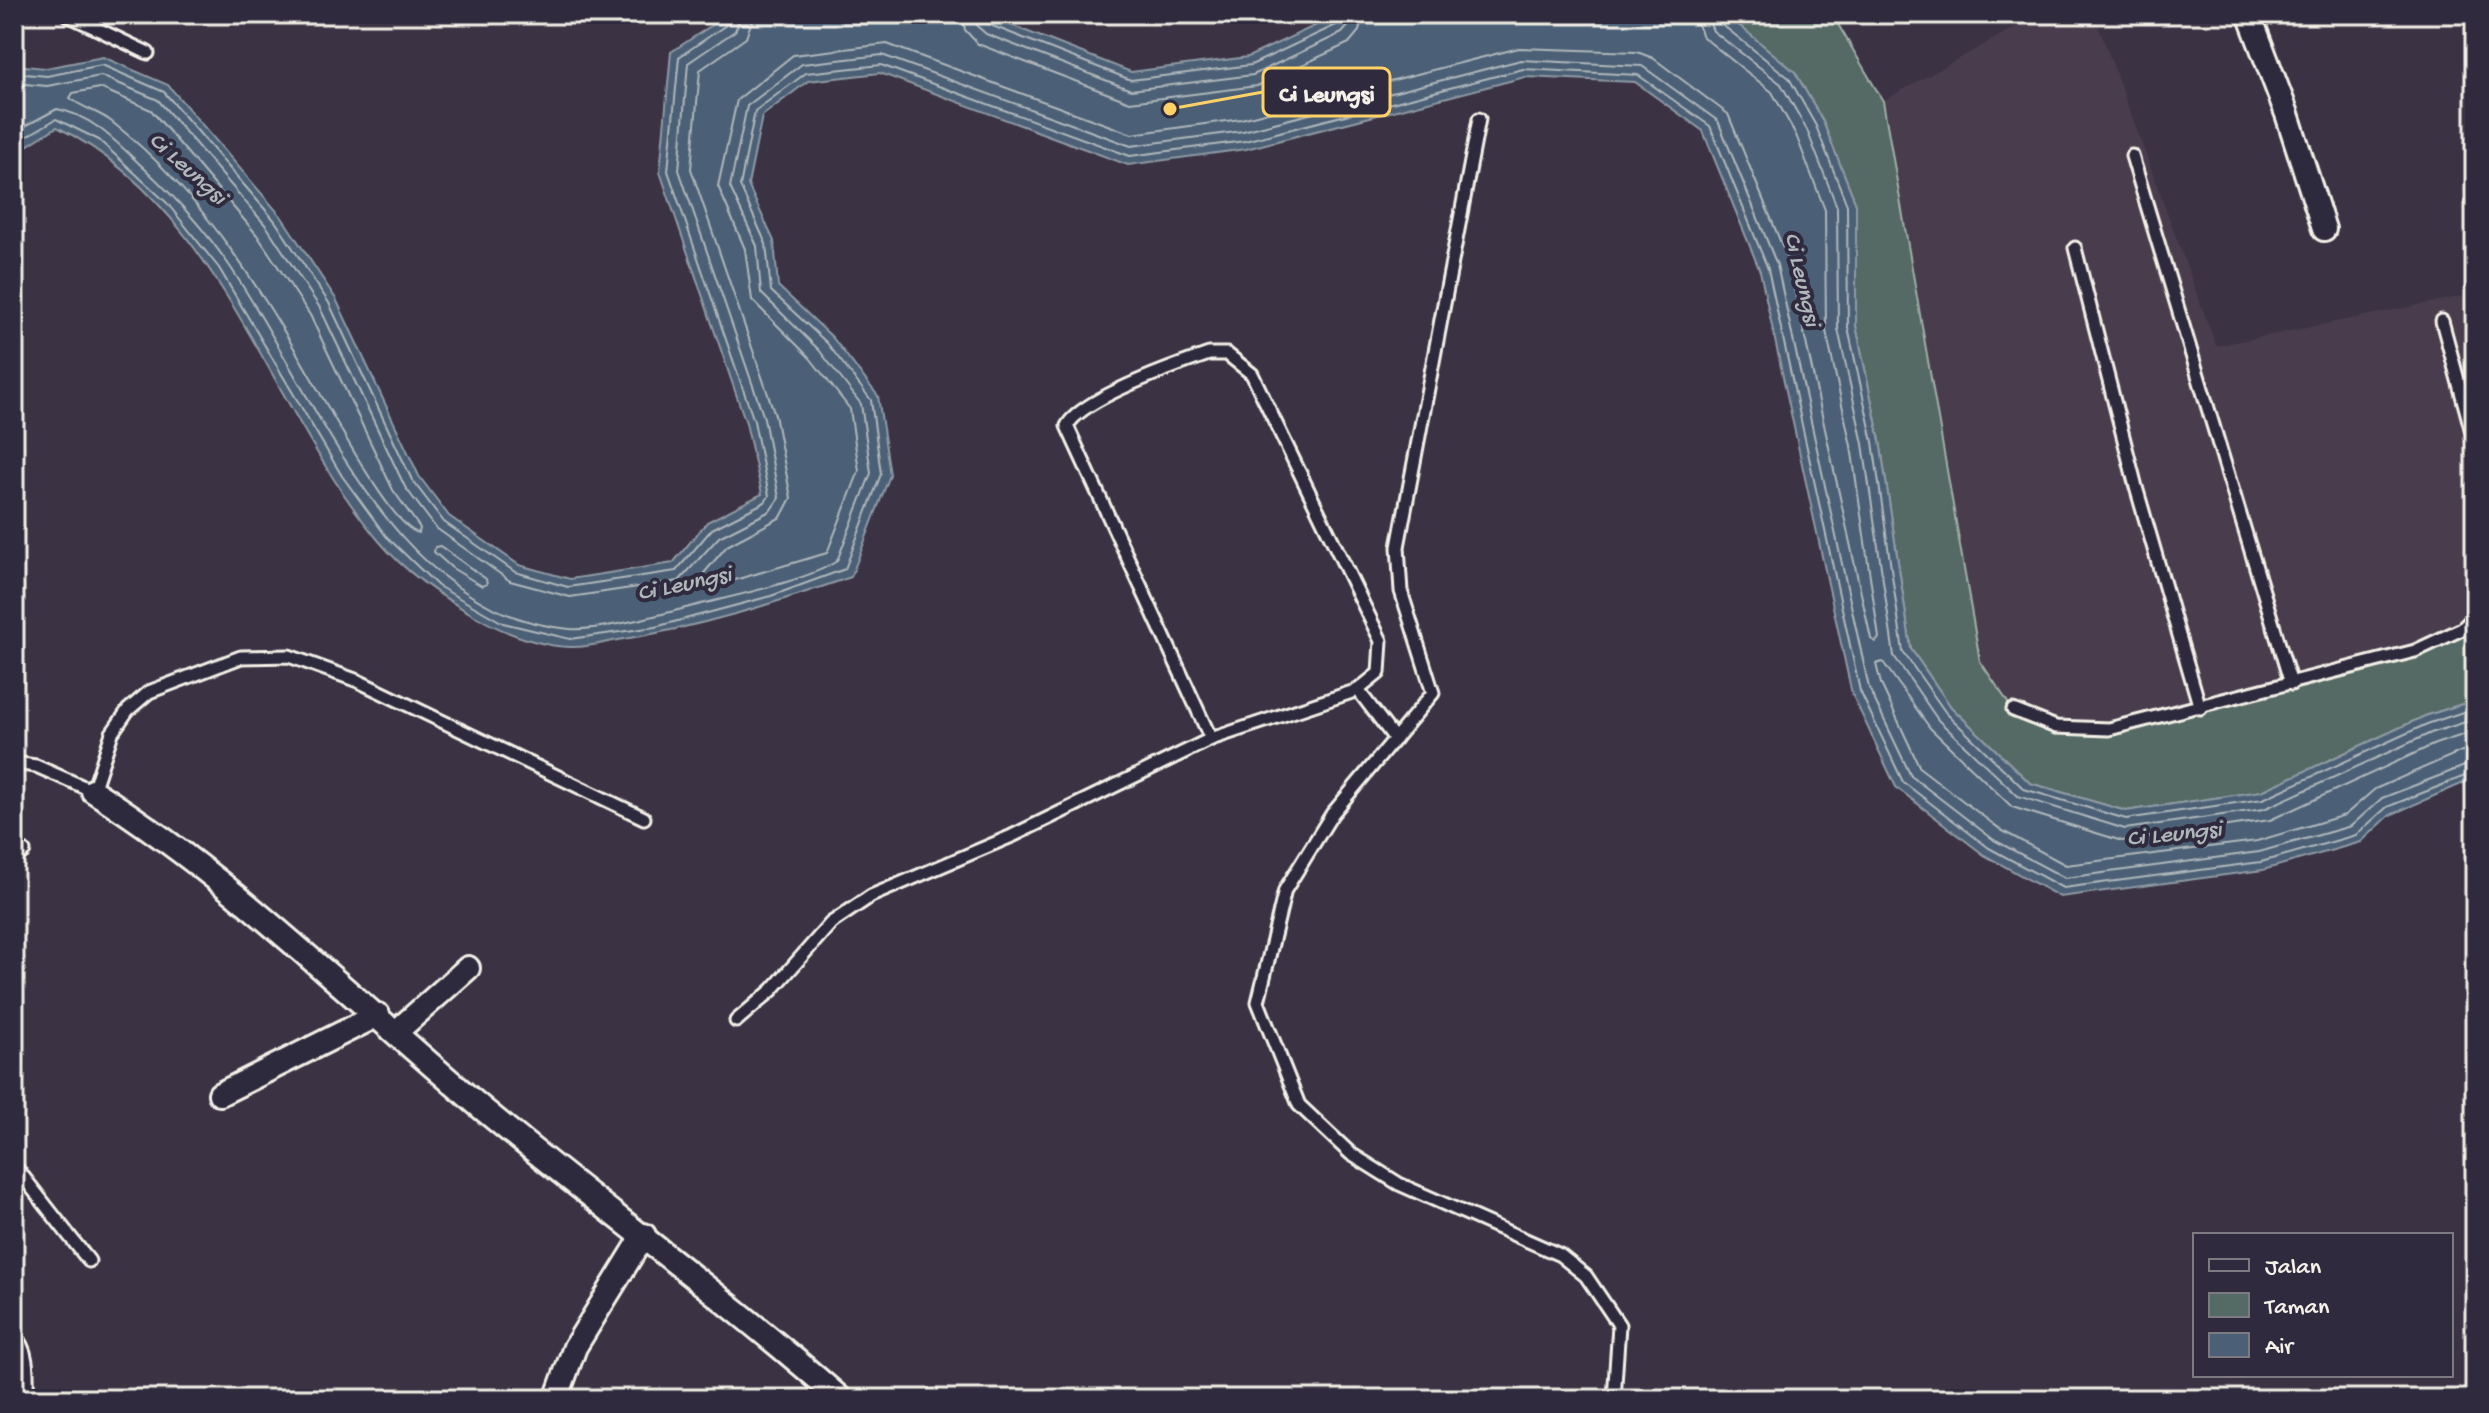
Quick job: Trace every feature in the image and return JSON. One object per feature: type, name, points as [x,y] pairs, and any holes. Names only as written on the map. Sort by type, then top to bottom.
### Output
[{"type":"street","points":[[2249,14],[2287,114],[2324,229]]},
{"type":"street","points":[[93,791],[143,825],[285,935],[526,1144],[749,1318],[841,1399]]},
{"type":"street","points":[[396,1032],[468,968]]},
{"type":"street","points":[[220,1094],[378,1015]]},
{"type":"street","points":[[556,1399],[575,1347],[644,1235]]},
{"type":"lane","points":[[66,14],[148,53]]},
{"type":"lane","points":[[1479,119],[1398,547],[1401,591],[1433,693],[1332,814],[1285,890],[1258,1002],[1299,1105],[1351,1154],[1399,1184],[1560,1255],[1586,1276],[1619,1325],[1614,1399]]},
{"type":"lane","points":[[2132,156],[2291,684]]},
{"type":"lane","points":[[2075,248],[2136,487],[2200,708]]},
{"type":"lane","points":[[2442,321],[2475,443]]},
{"type":"lane","points":[[736,1021],[772,990],[831,923],[871,896],[1012,836],[1211,739],[1358,690],[1379,673],[1381,641],[1252,374],[1227,354],[1209,354],[1100,400],[1071,418],[1067,426],[1211,739]]},
{"type":"lane","points":[[2013,710],[2056,727],[2109,729],[2415,651],[2462,629],[2475,616]]},
{"type":"lane","points":[[14,763],[36,766],[93,791],[112,733],[128,710],[149,692],[241,657],[289,656],[358,681],[644,818]]},
{"type":"lane","points":[[1358,690],[1395,739]]},
{"type":"lane","points":[[14,1165],[89,1261]]},
{"type":"lane","points":[[14,1336],[19,1340],[27,1365],[27,1399]]},
{"type":"shaded area","points":[[2039,14],[2094,14],[2216,346],[2475,294],[2475,630],[2109,729],[2056,727],[2013,710],[1980,662],[1883,101]]},
{"type":"green space","points":[[1716,14],[1832,14],[1883,101],[1980,661],[2013,710],[2056,727],[2109,729],[2475,630],[2475,700],[2425,716],[2262,791],[2126,811],[2030,783],[1951,707],[1911,649],[1880,441],[1856,326],[1856,204],[1823,122],[1795,72],[1734,21]]},
{"type":"water","points":[[729,14],[974,14],[990,17],[1131,72],[1248,57],[1340,14],[1716,14],[1734,21],[1795,72],[1823,122],[1856,204],[1856,326],[1880,441],[1911,649],[1951,707],[2030,783],[2126,811],[2262,791],[2425,716],[2475,700],[2475,778],[2390,815],[2361,842],[2263,870],[2060,897],[1984,855],[1896,787],[1852,694],[1760,271],[1703,131],[1635,82],[1525,77],[1246,149],[1128,165],[880,73],[808,81],[762,116],[748,185],[774,241],[778,286],[832,337],[878,396],[890,475],[851,577],[706,622],[576,647],[532,641],[484,621],[435,591],[389,552],[340,489],[202,259],[161,207],[114,163],[57,127],[14,154],[14,65],[46,68],[103,57],[168,85],[281,216],[336,299],[419,476],[449,516],[519,565],[570,579],[673,563],[707,522],[762,494],[746,423],[660,172],[671,52]]},
{"type":"place","name":"Ci Leungsi","points":[[1170,109]]}]
